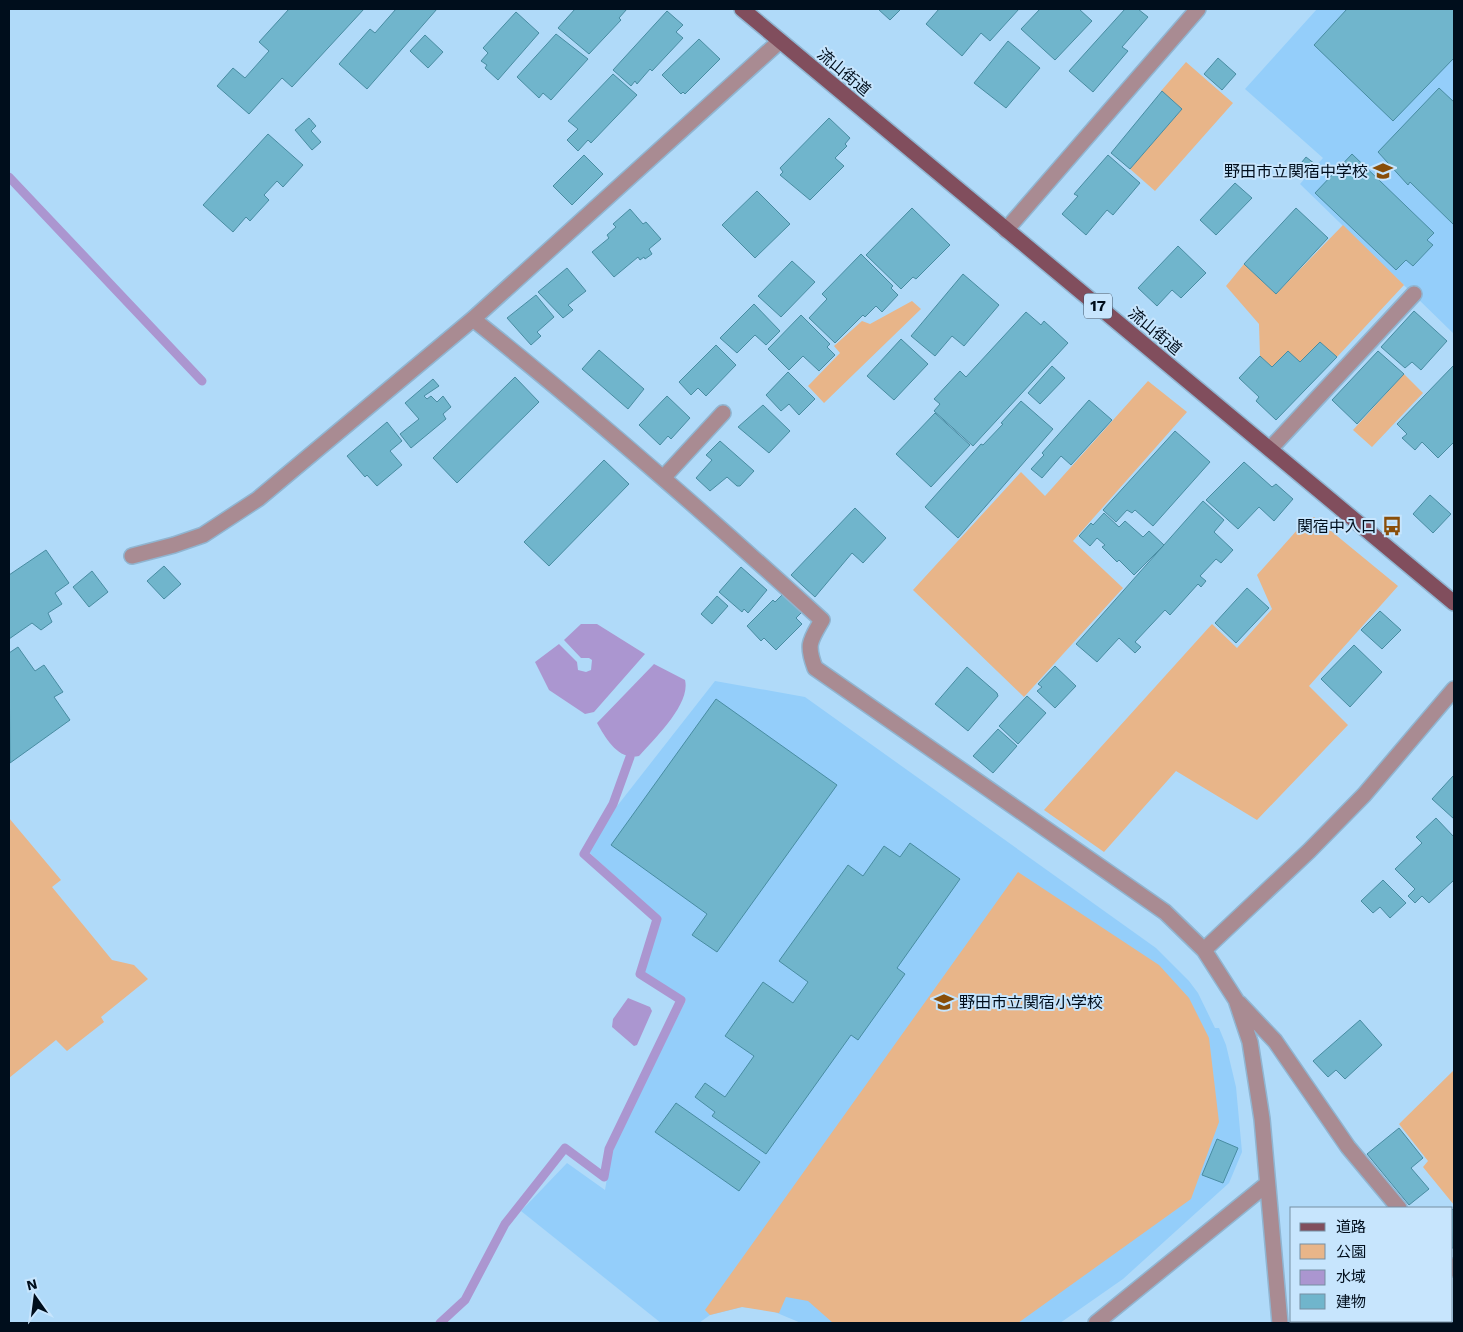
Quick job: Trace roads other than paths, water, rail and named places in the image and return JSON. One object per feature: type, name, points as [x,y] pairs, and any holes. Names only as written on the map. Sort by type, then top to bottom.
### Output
[{"type":"main road","name":"流山街道","points":[[742,9],[1454,602]]},
{"type":"street","points":[[1006,230],[1198,9]]},
{"type":"street","points":[[132,556],[203,535],[258,499],[473,319],[780,41]]},
{"type":"street","points":[[1270,449],[1414,294]]},
{"type":"street","points":[[473,319],[561,390],[822,620],[812,638],[809,651],[816,668],[1164,912],[1204,950],[1236,1000],[1275,1041],[1348,1148],[1398,1207]]},
{"type":"street","points":[[663,478],[723,413]]},
{"type":"street","points":[[1204,950],[1310,851],[1357,802],[1454,689]]},
{"type":"street","points":[[1236,1000],[1250,1042],[1262,1119],[1280,1323]]},
{"type":"street","points":[[1096,1323],[1267,1184]]},
{"type":"water","points":[[581,624],[597,624],[645,654],[594,712],[585,714],[549,690],[535,662],[559,644],[577,662],[578,670],[586,672],[591,670],[592,660],[581,658],[564,640]]},
{"type":"water","points":[[654,664],[685,680],[685,689],[682,700],[670,721],[639,756],[632,757],[619,752],[609,742],[597,723]]},
{"type":"water","points":[[628,998],[650,1007],[652,1011],[637,1045],[634,1046],[612,1027],[613,1019]]},
{"type":"waterway","points":[[9,177],[202,381]]},
{"type":"waterway","points":[[440,1323],[465,1300],[505,1224],[565,1148],[604,1177],[609,1149],[681,1000],[640,974],[657,919],[584,854],[613,804],[630,757]]},
{"type":"place","name":"野田市立関宿中学校","points":[[1383,171]]},
{"type":"place","name":"関宿中入口","points":[[1392,526]]},
{"type":"place","name":"野田市立関宿小学校","points":[[944,1002]]}]
